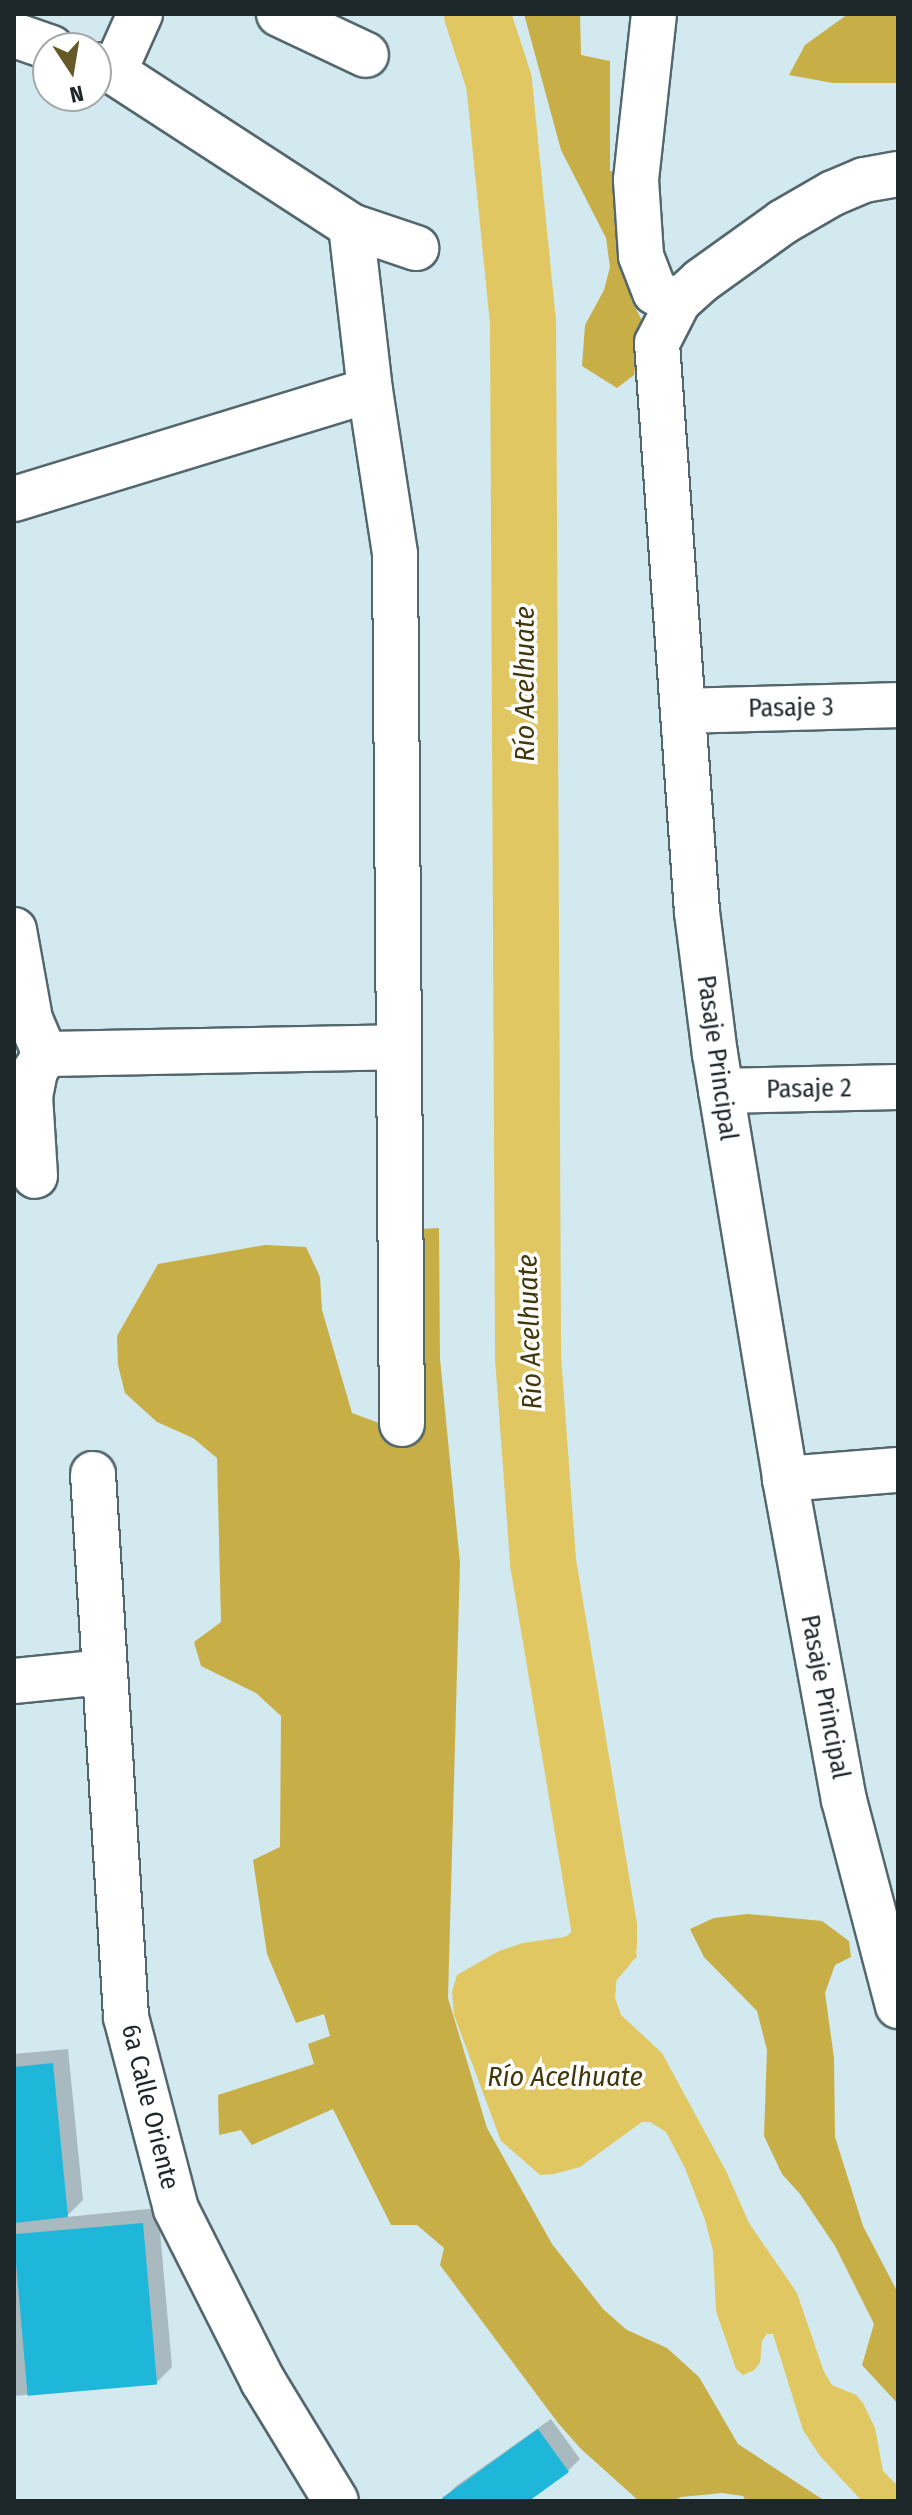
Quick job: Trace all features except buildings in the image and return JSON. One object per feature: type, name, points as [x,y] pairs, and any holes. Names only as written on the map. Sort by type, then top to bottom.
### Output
[{"type":"street","points":[[112,57],[140,14]]},
{"type":"street","points":[[279,14],[366,55]]},
{"type":"street","points":[[654,14],[636,180],[641,256],[655,292],[678,302]]},
{"type":"street","points":[[112,72],[351,226],[416,248]]},
{"type":"street","name":"Pasaje Principal","points":[[898,174],[864,180],[833,193],[783,222],[701,281],[678,302],[657,343],[697,912],[721,1091],[785,1479],[844,1800],[888,1938],[898,2006]]},
{"type":"street","points":[[351,226],[370,390],[395,554],[402,1424]]},
{"type":"street","points":[[14,499],[370,390]]},
{"type":"street","name":"Pasaje 3","points":[[684,711],[898,705]]},
{"type":"street","points":[[15,942],[30,1019],[45,1054]]},
{"type":"street","points":[[45,1054],[399,1047]]},
{"type":"street","points":[[35,1176],[30,1096],[35,1071],[45,1054]]},
{"type":"street","name":"Pasaje 2","points":[[721,1091],[898,1087]]},
{"type":"street","points":[[785,1479],[898,1470]]},
{"type":"street","name":"6a Calle Oriente","points":[[93,1474],[126,2017],[176,2209],[263,2381],[336,2501]]},
{"type":"street","points":[[14,1681],[104,1672]]},
{"type":"shaded area","points":[[524,14],[580,14],[581,55],[610,61],[610,171],[628,175],[631,300],[643,322],[634,375],[617,388],[582,366],[585,325],[604,290],[610,267],[606,238],[561,150]]},
{"type":"shaded area","points":[[848,14],[898,14],[898,83],[833,83],[789,75],[805,45]]},
{"type":"shaded area","points":[[439,1228],[440,1359],[460,1563],[448,1998],[487,2128],[552,2244],[603,2309],[627,2330],[667,2348],[699,2377],[738,2444],[825,2501],[746,2501],[743,2496],[722,2493],[681,2497],[673,2501],[639,2501],[581,2449],[558,2423],[440,2265],[444,2248],[417,2225],[391,2225],[333,2109],[252,2145],[241,2130],[219,2135],[218,2095],[314,2064],[308,2044],[330,2036],[324,2014],[296,2023],[267,1954],[253,1860],[280,1847],[281,1716],[256,1693],[201,1666],[194,1642],[221,1622],[217,1458],[193,1438],[157,1422],[125,1393],[118,1365],[117,1336],[158,1264],[265,1245],[306,1247],[320,1277],[322,1310],[352,1413],[379,1423],[417,1430],[421,1229]]},
{"type":"shaded area","points":[[748,1914],[822,1921],[849,1941],[851,1957],[835,1965],[825,1993],[834,2058],[835,2137],[863,2226],[898,2293],[898,2404],[862,2365],[874,2324],[835,2246],[800,2194],[782,2174],[764,2136],[767,2050],[757,2011],[704,1957],[690,1929],[714,1918]]},
{"type":"water","name":"Río Acelhuate","points":[[597,1879],[635,1946],[637,1957],[617,1973],[615,1998],[621,2015],[662,2053],[726,2171],[749,2223],[797,2293],[824,2372],[832,2385],[856,2395],[863,2403],[875,2428],[883,2471],[898,2486],[898,2501],[862,2501],[820,2456],[803,2430],[773,2334],[767,2334],[762,2341],[760,2363],[754,2370],[743,2375],[736,2369],[716,2311],[713,2251],[705,2220],[685,2168],[666,2132],[650,2122],[642,2122],[580,2167],[540,2175],[501,2141],[454,2015],[452,1992],[457,1975],[499,1951],[523,1943],[564,1937],[581,1929]]},
{"type":"waterway","name":"Río Acelhuate","points":[[477,14],[499,82],[523,321],[528,1357],[543,1562],[604,1927],[604,1944],[589,1962]]}]
